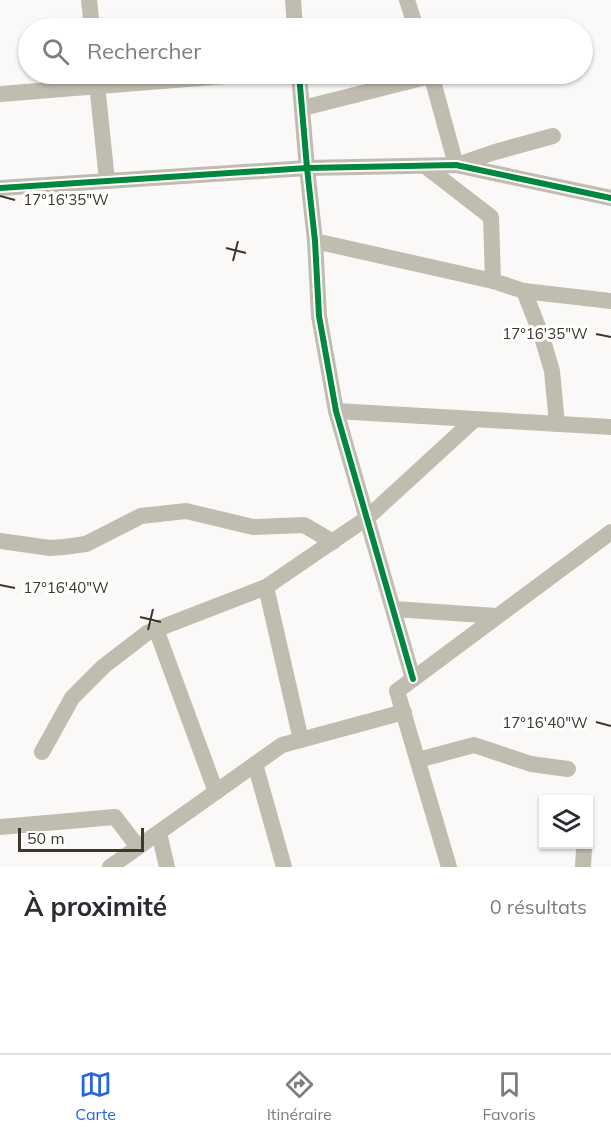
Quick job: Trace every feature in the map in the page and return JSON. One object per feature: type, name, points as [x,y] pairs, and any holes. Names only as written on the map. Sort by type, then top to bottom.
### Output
[{"type":"street","points":[[89,0],[91,18]]},
{"type":"street","points":[[293,0],[294,18]]},
{"type":"street","points":[[407,0],[413,18]]},
{"type":"street","points":[[0,94],[69,84]]},
{"type":"street","points":[[96,84],[106,181]]},
{"type":"street","points":[[300,84],[315,241],[319,316],[336,411],[413,679]]},
{"type":"street","points":[[303,108],[395,84]]},
{"type":"street","points":[[436,84],[456,165]]},
{"type":"street","points":[[456,165],[553,136]]},
{"type":"street","points":[[0,188],[307,168],[456,165],[611,198]]},
{"type":"street","points":[[425,166],[491,217],[493,281]]},
{"type":"street","points":[[315,241],[493,281],[524,291],[611,301]]},
{"type":"street","points":[[524,291],[552,370],[557,424]]},
{"type":"street","points":[[336,411],[611,427]]},
{"type":"street","points":[[42,752],[72,698],[104,666],[147,633],[266,587],[367,518],[475,419]]},
{"type":"street","points":[[0,541],[64,548],[86,544],[141,516],[186,511],[253,526],[304,525],[333,542]]},
{"type":"street","points":[[449,867],[398,690],[611,532]]},
{"type":"street","points":[[266,587],[301,740]]},
{"type":"street","points":[[394,609],[497,616]]},
{"type":"street","points":[[156,629],[216,792]]},
{"type":"street","points":[[110,867],[282,745],[404,712]]},
{"type":"street","points":[[418,760],[474,745],[531,764],[568,769]]},
{"type":"street","points":[[255,764],[284,867]]},
{"type":"street","points":[[0,827],[115,817],[138,847]]},
{"type":"street","points":[[159,833],[167,867]]},
{"type":"street","points":[[583,867],[584,849]]},
{"type":"cycle path","points":[[300,84],[315,241],[319,316],[336,411],[413,679]]},
{"type":"cycle path","points":[[0,188],[307,168],[456,165],[611,198]]}]
